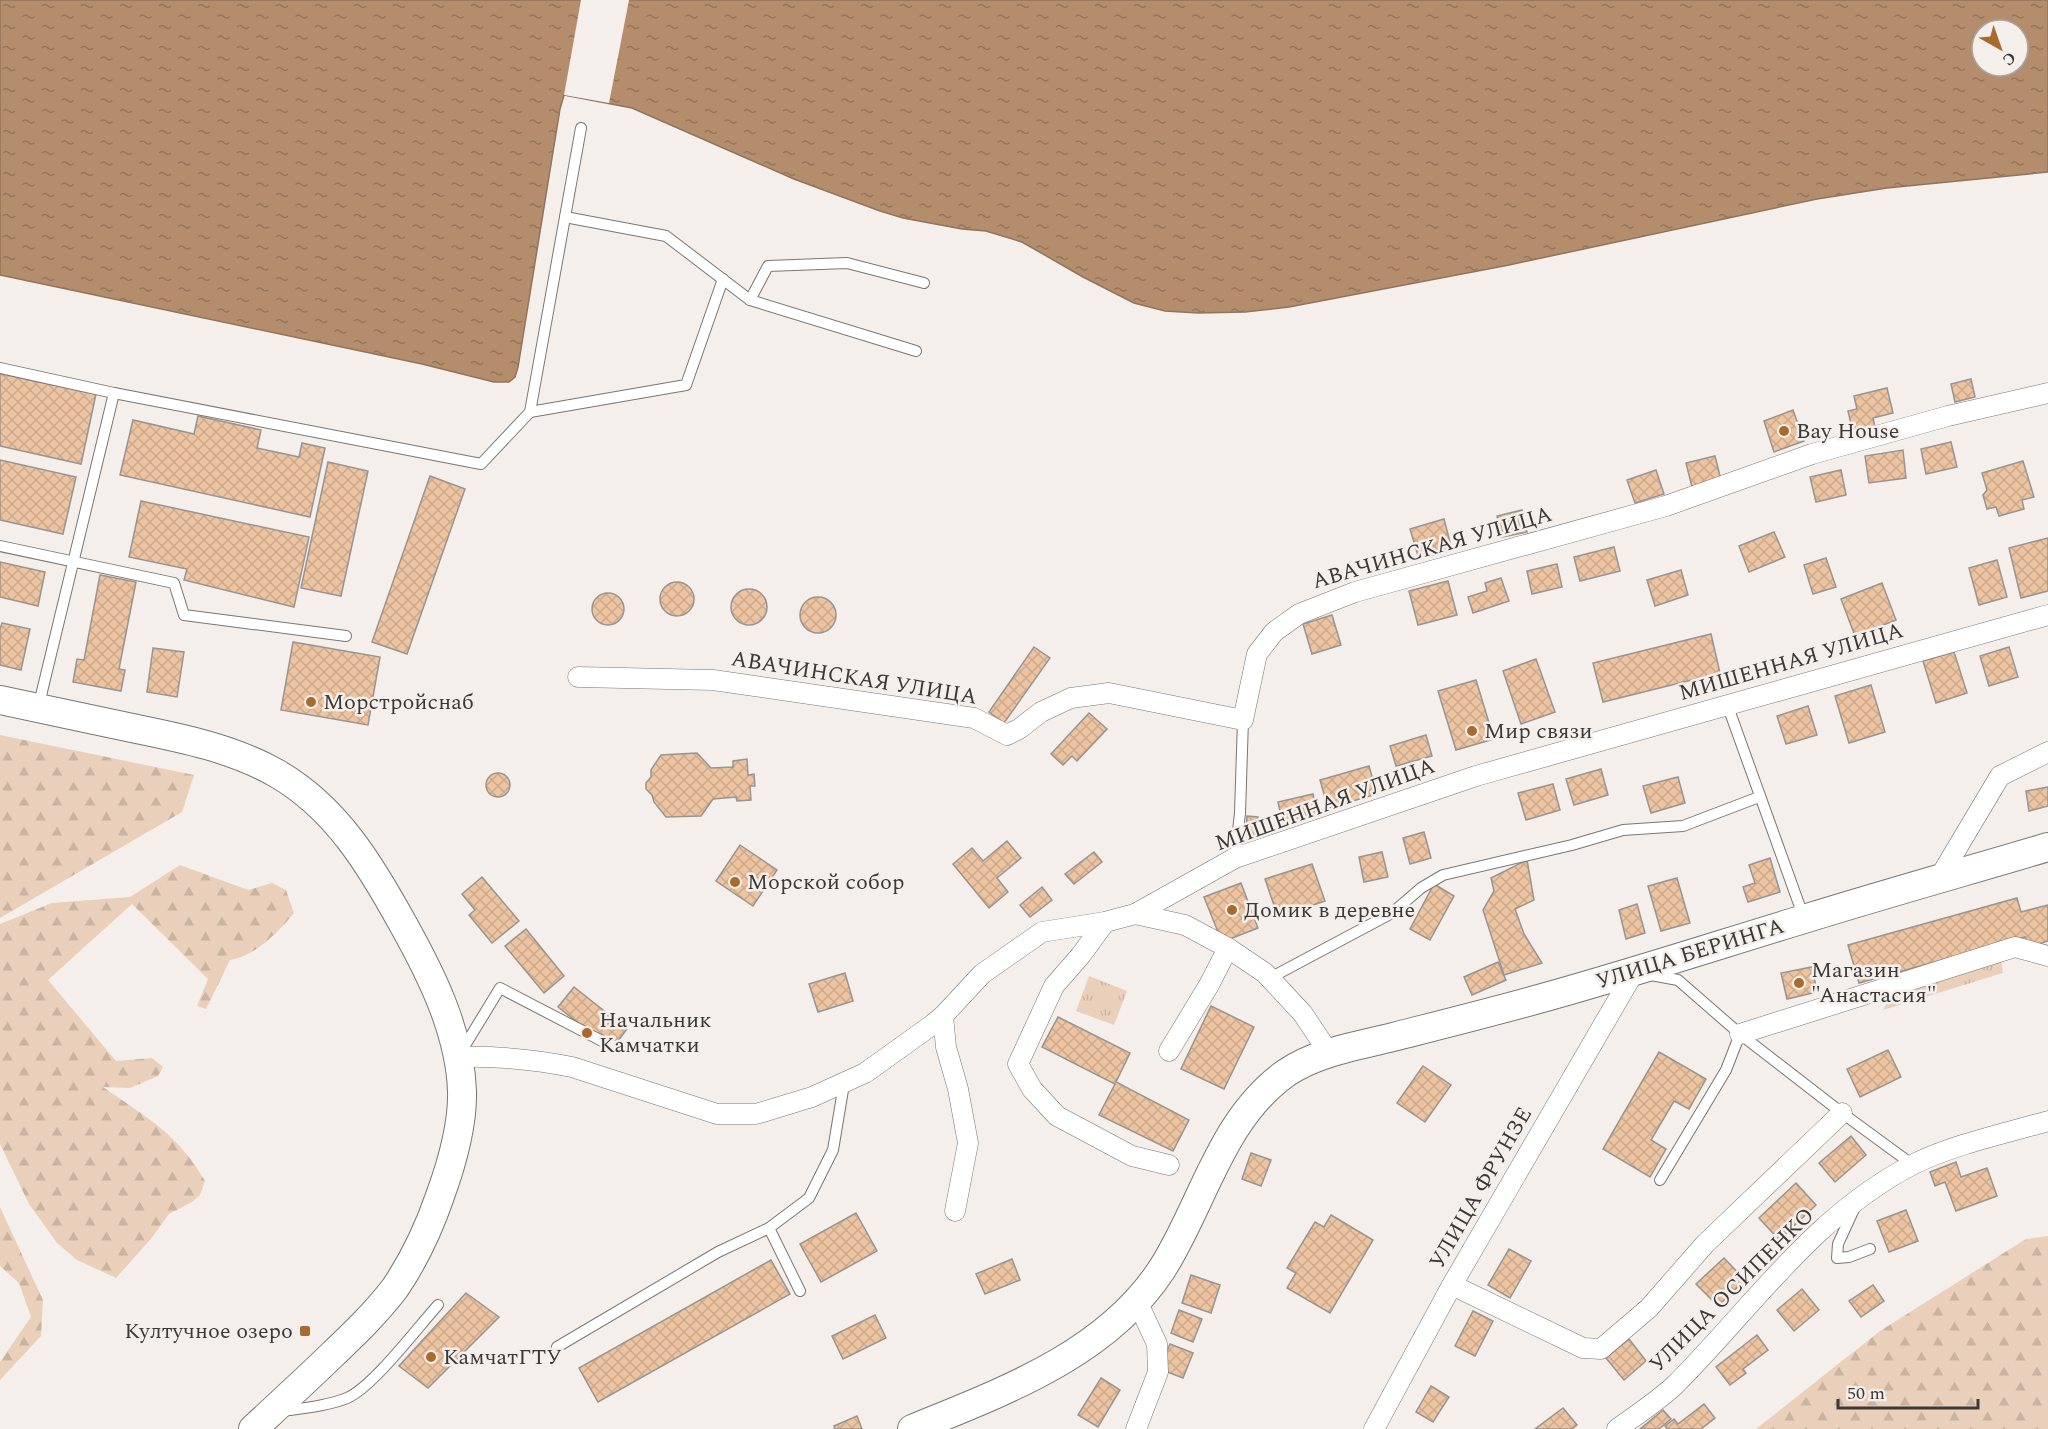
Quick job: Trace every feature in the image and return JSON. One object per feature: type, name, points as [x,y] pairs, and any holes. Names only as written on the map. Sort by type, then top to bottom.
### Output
[{"type":"main road","points":[[0,700],[172,736],[212,747],[262,766],[305,792],[338,823],[352,841],[387,895],[436,989],[458,1057],[462,1091],[460,1120],[454,1148],[435,1210],[410,1262],[394,1288],[362,1326],[262,1421]]},
{"type":"main road","name":"УЛИЦА БЕРИНГА","points":[[912,1429],[1036,1374],[1088,1343],[1114,1323],[1137,1300],[1170,1256],[1222,1149],[1249,1109],[1287,1072],[1329,1053],[1503,1009],[1634,972],[2048,847]]},
{"type":"street","name":"АВАЧИНСКАЯ УЛИЦА","points":[[578,677],[713,680],[974,718],[1007,735],[1041,712],[1071,698],[1109,693],[1243,720],[1257,654],[1274,632],[1299,614],[1355,592],[1666,506],[1812,454],[1948,416],[2048,393]]},
{"type":"street","name":"МИШЕННАЯ УЛИЦА","points":[[458,1057],[528,1058],[572,1066],[717,1114],[756,1114],[812,1097],[865,1073],[943,1016],[982,974],[1042,932],[1105,922],[1135,914],[1235,858],[1476,776],[2048,615]]},
{"type":"street","points":[[1938,880],[2000,776],[2048,752]]},
{"type":"street","points":[[1135,914],[1185,925],[1228,948],[1270,978],[1303,1014],[1329,1053]]},
{"type":"street","points":[[1105,922],[1054,986],[1018,1064],[1032,1089],[1057,1116],[1132,1156],[1169,1165]]},
{"type":"street","points":[[1740,1034],[2015,947],[2048,956]]},
{"type":"street","points":[[1170,1051],[1209,986],[1228,948]]},
{"type":"street","name":"УЛИЦА ФРУНЗЕ","points":[[1374,1429],[1452,1286],[1634,972]]},
{"type":"street","points":[[943,1016],[946,1047],[958,1089],[968,1143],[955,1211]]},
{"type":"street","points":[[1452,1286],[1583,1348],[1601,1349],[1649,1308],[1705,1244],[1842,1113]]},
{"type":"street","name":"УЛИЦА ОСИПЕНКО","points":[[1617,1429],[1673,1386],[1797,1252],[1859,1199],[1913,1165],[1936,1154],[2048,1121]]},
{"type":"street","points":[[1136,1429],[1158,1372],[1157,1344],[1137,1300]]},
{"type":"lane","points":[[0,368],[114,393],[481,464],[530,412],[581,128]]},
{"type":"lane","points":[[565,217],[666,236],[750,300],[916,351]]},
{"type":"lane","points":[[750,300],[768,266],[847,263],[924,283]]},
{"type":"lane","points":[[530,412],[686,385],[723,279]]},
{"type":"lane","points":[[38,708],[114,393]]},
{"type":"lane","points":[[0,546],[174,583],[184,615],[346,636]]},
{"type":"lane","points":[[1727,704],[1804,919]]},
{"type":"lane","points":[[1235,858],[1240,813],[1243,720]]},
{"type":"lane","points":[[1270,978],[1392,913],[1421,888],[1443,875],[1572,845],[1623,830],[1683,826],[1759,797]]},
{"type":"lane","points":[[1634,972],[1678,980],[1740,1034],[1913,1165]]},
{"type":"lane","points":[[458,1057],[500,988],[602,1041]]},
{"type":"lane","points":[[1660,1180],[1726,1070],[1740,1034]]},
{"type":"lane","points":[[557,1347],[718,1252],[769,1228],[809,1198],[832,1150],[844,1084]]},
{"type":"lane","points":[[1859,1199],[1838,1244],[1837,1258],[1849,1257],[1870,1249]]},
{"type":"lane","points":[[769,1228],[800,1291]]},
{"type":"lane","points":[[262,1421],[349,1397],[367,1384],[438,1305]]},
{"type":"green space","points":[[0,735],[194,775],[182,812],[0,918]]},
{"type":"green space","points":[[180,865],[248,890],[272,883],[286,890],[294,913],[274,935],[249,954],[230,960],[206,1009],[197,1006],[208,979],[132,904],[48,980],[116,1061],[152,1058],[163,1067],[158,1076],[130,1088],[103,1087],[173,1139],[205,1181],[200,1195],[169,1214],[150,1240],[116,1278],[77,1260],[57,1243],[29,1204],[0,1144],[0,924],[52,903],[130,897]]},
{"type":"green space","points":[[2000,952],[2003,973],[1883,1010],[1897,984]]},
{"type":"green space","points":[[1089,976],[1127,991],[1114,1025],[1076,1011]]},
{"type":"green space","points":[[0,1207],[43,1300],[41,1336],[0,1380],[0,1362],[31,1317],[19,1283],[0,1266]]},
{"type":"green space","points":[[2048,1236],[2048,1429],[1756,1429],[1880,1331],[2026,1239]]},
{"type":"water","points":[[0,0],[2048,0],[2048,172],[1887,188],[1817,199],[1509,265],[1289,307],[1245,312],[1165,311],[1134,303],[1022,242],[986,231],[903,218],[880,211],[794,179],[632,108],[564,95],[515,377],[509,382],[494,382],[422,364],[0,275]]},
{"type":"pier","points":[[581,0],[629,0],[609,103],[564,95]]},
{"type":"building","points":[[0,373],[96,394],[81,464],[0,446]]},
{"type":"building","points":[[1971,379],[1975,397],[1955,402],[1951,384]]},
{"type":"building","points":[[1887,388],[1893,413],[1873,418],[1875,427],[1853,432],[1848,411],[1857,409],[1854,396]]},
{"type":"building","name":"Bay House","points":[[1793,410],[1804,441],[1774,452],[1764,421]]},
{"type":"building","points":[[198,416],[261,430],[257,448],[299,457],[302,443],[325,448],[310,517],[120,475],[133,420],[194,434]]},
{"type":"building","points":[[1951,442],[1957,467],[1926,474],[1921,449]]},
{"type":"building","points":[[1903,450],[1906,478],[1869,483],[1865,456]]},
{"type":"building","points":[[1715,456],[1721,480],[1692,487],[1686,463]]},
{"type":"building","points":[[0,460],[76,477],[63,534],[0,520]]},
{"type":"building","points":[[2023,461],[2034,497],[2022,500],[2024,509],[1999,516],[1996,507],[1987,509],[1983,495],[1987,490],[1982,473]]},
{"type":"building","points":[[328,462],[368,471],[341,596],[301,588]]},
{"type":"building","points":[[1656,470],[1664,494],[1635,503],[1627,480]]},
{"type":"building","points":[[1841,470],[1846,495],[1816,502],[1810,477]]},
{"type":"building","points":[[430,476],[465,489],[407,654],[372,642]]},
{"type":"building","points":[[141,501],[309,537],[294,607],[184,580],[187,569],[129,557]]},
{"type":"building","points":[[1522,510],[1527,532],[1502,537],[1497,516]]},
{"type":"building","points":[[1444,519],[1452,550],[1419,559],[1410,529]]},
{"type":"building","points":[[1774,532],[1785,557],[1749,572],[1739,546]]},
{"type":"building","points":[[2048,538],[2048,591],[2021,598],[2009,548]]},
{"type":"building","points":[[1614,547],[1620,571],[1580,581],[1574,557]]},
{"type":"building","points":[[1826,558],[1836,587],[1813,594],[1804,565]]},
{"type":"building","points":[[1997,560],[2007,597],[1979,605],[1969,568]]},
{"type":"building","points":[[0,562],[45,572],[38,606],[0,597]]},
{"type":"building","points":[[1557,564],[1562,587],[1532,594],[1527,571]]},
{"type":"building","points":[[1681,570],[1688,595],[1655,606],[1647,580]]},
{"type":"building","points":[[100,575],[136,582],[119,669],[125,670],[121,691],[73,682],[77,659],[84,660]]},
{"type":"building","points":[[1501,578],[1509,601],[1473,613],[1468,597],[1487,591],[1485,583]]},
{"type":"building","points":[[1448,581],[1457,615],[1418,625],[1409,591]]},
{"type":"building","points":[[677,582],[689,587],[694,599],[689,611],[677,616],[665,611],[660,599],[665,587]]},
{"type":"building","points":[[1882,583],[1896,620],[1855,636],[1841,599]]},
{"type":"building","points":[[749,589],[762,594],[767,607],[762,620],[749,625],[736,620],[731,607],[736,594]]},
{"type":"building","points":[[608,593],[620,597],[624,609],[620,621],[608,625],[596,621],[592,609],[596,597]]},
{"type":"building","points":[[818,597],[831,602],[836,615],[831,628],[818,633],[805,628],[800,615],[805,602]]},
{"type":"building","points":[[1332,615],[1341,645],[1312,654],[1303,624]]},
{"type":"building","points":[[2,623],[30,629],[21,670],[0,665]]},
{"type":"building","points":[[1711,634],[1720,673],[1603,702],[1593,663]]},
{"type":"building","points":[[293,642],[380,657],[368,725],[281,710]]},
{"type":"building","points":[[1034,647],[1050,658],[1004,723],[989,712]]},
{"type":"building","points":[[2009,647],[2018,677],[1989,686],[1980,656]]},
{"type":"building","points":[[153,648],[184,652],[177,697],[147,692]]},
{"type":"building","points":[[1954,652],[1967,693],[1936,703],[1923,661]]},
{"type":"building","points":[[1536,659],[1555,712],[1521,724],[1503,671]]},
{"type":"building","points":[[1476,680],[1494,739],[1456,750],[1438,691]]},
{"type":"building","points":[[1871,685],[1885,732],[1849,743],[1835,696]]},
{"type":"building","points":[[1808,706],[1817,735],[1786,744],[1777,716]]},
{"type":"building","points":[[1089,713],[1107,729],[1077,761],[1072,756],[1063,765],[1051,754]]},
{"type":"building","points":[[1426,735],[1432,756],[1396,766],[1390,746]]},
{"type":"building","points":[[697,753],[711,768],[733,767],[733,761],[747,759],[748,775],[754,774],[755,786],[750,786],[751,800],[737,801],[736,797],[713,799],[701,816],[666,817],[646,789],[651,770],[661,755]]},
{"type":"building","points":[[1369,766],[1377,794],[1328,808],[1320,780]]},
{"type":"building","points":[[1601,769],[1608,795],[1574,805],[1566,779]]},
{"type":"building","points":[[498,773],[506,777],[510,785],[506,793],[498,797],[490,793],[486,785],[490,777]]},
{"type":"building","points":[[1678,777],[1685,803],[1651,813],[1643,786]]},
{"type":"building","points":[[1553,784],[1560,810],[1526,820],[1518,793]]},
{"type":"building","points":[[2048,787],[2048,806],[2029,811],[2026,791]]},
{"type":"building","points":[[1313,794],[1318,816],[1283,824],[1278,802]]},
{"type":"building","points":[[1247,816],[1258,817],[1256,836],[1246,836]]},
{"type":"building","points":[[1424,832],[1431,858],[1410,864],[1403,838]]},
{"type":"building","points":[[1007,841],[1021,858],[997,878],[1008,892],[989,908],[953,864],[972,848],[983,861]]},
{"type":"building","points":[[740,845],[777,870],[753,906],[716,881]]},
{"type":"building","points":[[1094,852],[1102,862],[1074,884],[1065,874]]},
{"type":"building","points":[[1382,852],[1388,877],[1364,882],[1359,857]]},
{"type":"building","points":[[1770,858],[1780,892],[1748,902],[1743,887],[1755,883],[1749,865]]},
{"type":"building","points":[[1527,860],[1534,900],[1515,909],[1524,934],[1542,963],[1504,975],[1483,910],[1494,891],[1491,878]]},
{"type":"building","points":[[1312,864],[1325,901],[1278,917],[1265,879]]},
{"type":"building","points":[[482,877],[519,921],[492,943],[469,915],[475,910],[462,894]]},
{"type":"building","points":[[1677,878],[1690,923],[1661,931],[1648,886]]},
{"type":"building","points":[[1241,883],[1258,928],[1222,942],[1204,897]]},
{"type":"building","points":[[1434,884],[1454,896],[1430,940],[1410,929]]},
{"type":"building","points":[[1042,887],[1052,900],[1030,917],[1020,905]]},
{"type":"building","points":[[2017,898],[2021,912],[2048,905],[2048,941],[2028,947],[2025,937],[1859,983],[1848,945]]},
{"type":"building","points":[[1637,904],[1645,933],[1626,939],[1619,910]]},
{"type":"building","points":[[526,929],[564,976],[544,993],[505,946]]},
{"type":"building","points":[[1498,962],[1506,980],[1472,995],[1464,977]]},
{"type":"building","name":"Магазин \"Анастасия\"","points":[[1812,967],[1817,992],[1787,999],[1781,973]]},
{"type":"building","points":[[845,973],[853,1001],[818,1012],[809,984]]},
{"type":"building","points":[[574,987],[627,1029],[618,1041],[587,1030],[558,1007]]},
{"type":"building","points":[[1211,1006],[1254,1027],[1224,1089],[1181,1069]]},
{"type":"building","points":[[1058,1017],[1130,1053],[1116,1082],[1189,1120],[1173,1151],[1099,1115],[1115,1084],[1042,1047]]},
{"type":"building","points":[[1888,1050],[1901,1077],[1860,1097],[1847,1069]]},
{"type":"building","points":[[1659,1052],[1706,1079],[1689,1109],[1674,1101],[1651,1140],[1666,1149],[1650,1177],[1603,1149]]},
{"type":"building","points":[[1423,1066],[1451,1085],[1425,1122],[1397,1103]]},
{"type":"building","points":[[1851,1136],[1866,1155],[1835,1182],[1819,1163]]},
{"type":"building","points":[[1251,1153],[1271,1160],[1261,1186],[1242,1179]]},
{"type":"building","points":[[1956,1162],[1961,1177],[1987,1168],[1997,1196],[1956,1211],[1945,1182],[1935,1186],[1930,1172]]},
{"type":"building","points":[[1796,1183],[1816,1205],[1779,1240],[1759,1218]]},
{"type":"building","points":[[1906,1210],[1918,1241],[1889,1252],[1877,1221]]},
{"type":"building","points":[[856,1213],[877,1251],[821,1282],[800,1244]]},
{"type":"building","points":[[1331,1215],[1373,1240],[1330,1313],[1287,1288],[1296,1273],[1287,1268],[1315,1222],[1324,1227]]},
{"type":"building","points":[[1509,1249],[1531,1261],[1510,1298],[1488,1285]]},
{"type":"building","points":[[1724,1258],[1745,1280],[1718,1306],[1696,1284]]},
{"type":"building","points":[[1012,1259],[1020,1280],[985,1294],[976,1274]]},
{"type":"building","points":[[771,1260],[790,1294],[598,1402],[579,1368]]},
{"type":"building","points":[[1191,1275],[1220,1285],[1211,1313],[1182,1303]]},
{"type":"building","points":[[1873,1285],[1884,1301],[1861,1317],[1849,1301]]},
{"type":"building","points":[[1802,1289],[1819,1310],[1794,1331],[1777,1310]]},
{"type":"building","points":[[466,1293],[499,1317],[428,1388],[399,1366]]},
{"type":"building","points":[[1179,1310],[1202,1319],[1193,1342],[1171,1333]]},
{"type":"building","points":[[1473,1311],[1493,1321],[1475,1356],[1455,1346]]},
{"type":"building","points":[[875,1315],[886,1338],[843,1359],[832,1336]]},
{"type":"building","points":[[1757,1335],[1768,1350],[1743,1369],[1746,1373],[1730,1385],[1716,1367]]},
{"type":"building","points":[[1629,1339],[1646,1361],[1624,1380],[1606,1358]]},
{"type":"building","points":[[1170,1344],[1193,1353],[1183,1378],[1160,1369]]},
{"type":"building","points":[[1101,1378],[1120,1390],[1098,1427],[1078,1415]]},
{"type":"building","points":[[1431,1386],[1449,1397],[1433,1422],[1416,1412]]},
{"type":"building","points":[[1704,1404],[1715,1418],[1701,1429],[1667,1429],[1665,1426],[1674,1419],[1678,1424]]},
{"type":"building","points":[[1563,1408],[1577,1425],[1572,1429],[1535,1429]]},
{"type":"building","points":[[1663,1410],[1671,1419],[1659,1429],[1640,1429]]},
{"type":"building","points":[[857,1416],[862,1429],[835,1429],[834,1426]]},
{"type":"place","name":"Bay House","points":[[1784,431]]},
{"type":"place","name":"Морстройснаб","points":[[311,702]]},
{"type":"place","name":"Мир связи","points":[[1472,731]]},
{"type":"place","name":"Морской собор","points":[[735,882]]},
{"type":"place","name":"Домик в деревне","points":[[1232,910]]},
{"type":"place","name":"Магазин \"Анастасия\"","points":[[1799,983]]},
{"type":"place","name":"Начальник Камчатки","points":[[587,1033]]},
{"type":"place","name":"Култучное озеро","points":[[305,1331]]},
{"type":"place","name":"КамчатГТУ","points":[[431,1357]]}]
